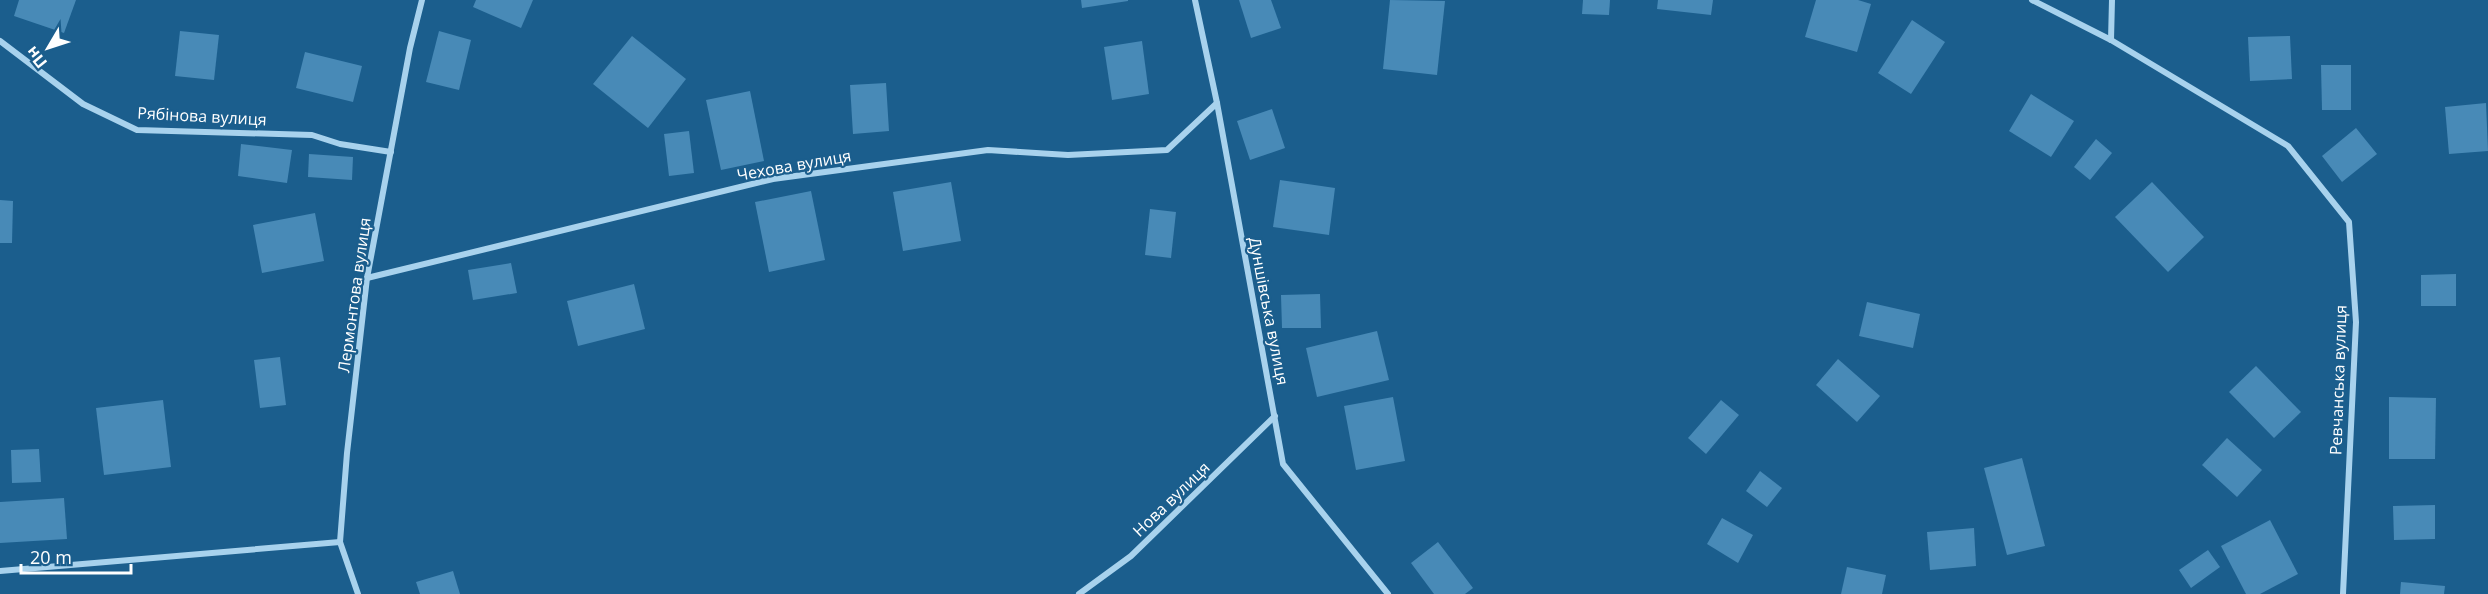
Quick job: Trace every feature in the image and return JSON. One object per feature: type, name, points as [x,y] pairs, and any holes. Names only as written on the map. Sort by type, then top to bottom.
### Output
[{"type":"street","name":"Лермонтова вулиця","points":[[358,594],[340,542],[347,453],[367,278],[410,48],[422,0]]},
{"type":"street","name":"Дуншівська вулиця","points":[[1195,0],[1283,464],[1388,594]]},
{"type":"street","name":"Ревчанська вулиця","points":[[2032,0],[2111,40],[2288,146],[2349,222],[2355,322],[2343,594]]},
{"type":"street","points":[[2111,40],[2112,0]]},
{"type":"street","name":"Рябінова вулиця","points":[[0,41],[82,105],[137,130],[312,135],[340,144],[391,152]]},
{"type":"street","name":"Чехова вулиця","points":[[367,278],[773,178],[988,150],[1068,155],[1167,150],[1216,103]]},
{"type":"street","name":"Нова вулиця","points":[[1079,594],[1131,556],[1275,416]]},
{"type":"street","points":[[0,571],[340,542]]},
{"type":"building","points":[[19,0],[76,0],[64,33],[14,16]]},
{"type":"building","points":[[476,0],[533,0],[521,28],[473,7]]},
{"type":"building","points":[[1081,0],[1128,0],[1128,1],[1082,8]]},
{"type":"building","points":[[1239,0],[1271,0],[1281,28],[1251,38]]},
{"type":"building","points":[[1390,0],[1445,1],[1437,75],[1383,69]]},
{"type":"building","points":[[1583,0],[1610,0],[1609,15],[1582,14]]},
{"type":"building","points":[[1658,0],[1713,0],[1711,15],[1657,9]]},
{"type":"building","points":[[1816,0],[1858,0],[1871,4],[1857,52],[1805,37]]},
{"type":"building","points":[[1912,20],[1945,42],[1911,94],[1878,73]]},
{"type":"building","points":[[180,31],[219,35],[214,80],[175,76]]},
{"type":"building","points":[[439,31],[471,40],[459,90],[426,82]]},
{"type":"building","points":[[632,36],[686,79],[648,128],[593,84]]},
{"type":"building","points":[[2290,36],[2292,79],[2250,81],[2248,37]]},
{"type":"building","points":[[1142,41],[1149,94],[1112,100],[1104,47]]},
{"type":"building","points":[[305,52],[362,66],[353,102],[296,88]]},
{"type":"building","points":[[2321,65],[2351,65],[2351,110],[2322,110]]},
{"type":"building","points":[[886,83],[889,131],[853,134],[850,85]]},
{"type":"building","points":[[750,91],[764,161],[721,170],[706,100]]},
{"type":"building","points":[[2031,94],[2074,121],[2051,157],[2009,131]]},
{"type":"building","points":[[2486,103],[2488,151],[2449,154],[2445,107]]},
{"type":"building","points":[[1272,109],[1285,148],[1250,160],[1237,121]]},
{"type":"building","points":[[2356,128],[2377,154],[2342,182],[2322,156]]},
{"type":"building","points":[[689,131],[694,173],[669,176],[664,134]]},
{"type":"building","points":[[2096,139],[2112,153],[2090,180],[2074,167]]},
{"type":"building","points":[[241,144],[292,150],[287,183],[238,176]]},
{"type":"building","points":[[309,154],[353,157],[352,180],[308,177]]},
{"type":"building","points":[[1280,180],[1335,188],[1329,235],[1273,227]]},
{"type":"building","points":[[951,182],[961,241],[903,251],[893,192]]},
{"type":"building","points":[[2152,182],[2204,237],[2168,272],[2115,217]]},
{"type":"building","points":[[811,191],[825,260],[769,272],[755,202]]},
{"type":"building","points":[[0,200],[13,201],[12,243],[0,243]]},
{"type":"building","points":[[1150,209],[1176,212],[1171,258],[1145,255]]},
{"type":"building","points":[[315,213],[324,261],[262,273],[253,225]]},
{"type":"building","points":[[511,263],[517,293],[473,300],[468,270]]},
{"type":"building","points":[[2456,274],[2456,306],[2421,306],[2421,275]]},
{"type":"building","points":[[634,284],[645,329],[578,346],[567,301]]},
{"type":"building","points":[[1320,294],[1321,328],[1282,328],[1281,295]]},
{"type":"building","points":[[1867,302],[1920,314],[1913,348],[1859,336]]},
{"type":"building","points":[[1377,331],[1389,380],[1317,397],[1306,348]]},
{"type":"building","points":[[280,357],[286,405],[260,408],[254,360]]},
{"type":"building","points":[[1838,359],[1880,396],[1857,422],[1816,385]]},
{"type":"building","points":[[2256,366],[2301,412],[2274,438],[2229,392]]},
{"type":"building","points":[[1393,397],[1405,461],[1356,470],[1344,406]]},
{"type":"building","points":[[2389,397],[2436,398],[2435,459],[2389,459]]},
{"type":"building","points":[[163,400],[171,467],[104,475],[96,408]]},
{"type":"building","points":[[1721,400],[1739,415],[1706,454],[1688,438]]},
{"type":"building","points":[[2227,438],[2262,470],[2237,497],[2202,465]]},
{"type":"building","points":[[39,449],[41,482],[12,483],[11,450]]},
{"type":"building","points":[[2022,458],[2045,546],[2007,555],[1984,468]]},
{"type":"building","points":[[1760,471],[1782,488],[1767,507],[1746,491]]},
{"type":"building","points":[[64,498],[67,539],[0,543],[0,502]]},
{"type":"building","points":[[2435,505],[2435,539],[2394,540],[2393,506]]},
{"type":"building","points":[[1722,518],[1753,535],[1738,563],[1707,544]]},
{"type":"building","points":[[2270,520],[2298,574],[2260,594],[2246,594],[2221,546]]},
{"type":"building","points":[[1974,528],[1976,566],[1930,570],[1927,532]]},
{"type":"building","points":[[1438,542],[1473,588],[1465,594],[1434,594],[1411,563]]},
{"type":"building","points":[[2208,550],[2220,567],[2191,588],[2179,570]]},
{"type":"building","points":[[1847,567],[1886,575],[1882,594],[1841,594]]},
{"type":"building","points":[[453,571],[460,594],[420,594],[416,582]]},
{"type":"building","points":[[2401,582],[2445,586],[2444,594],[2400,594]]}]
